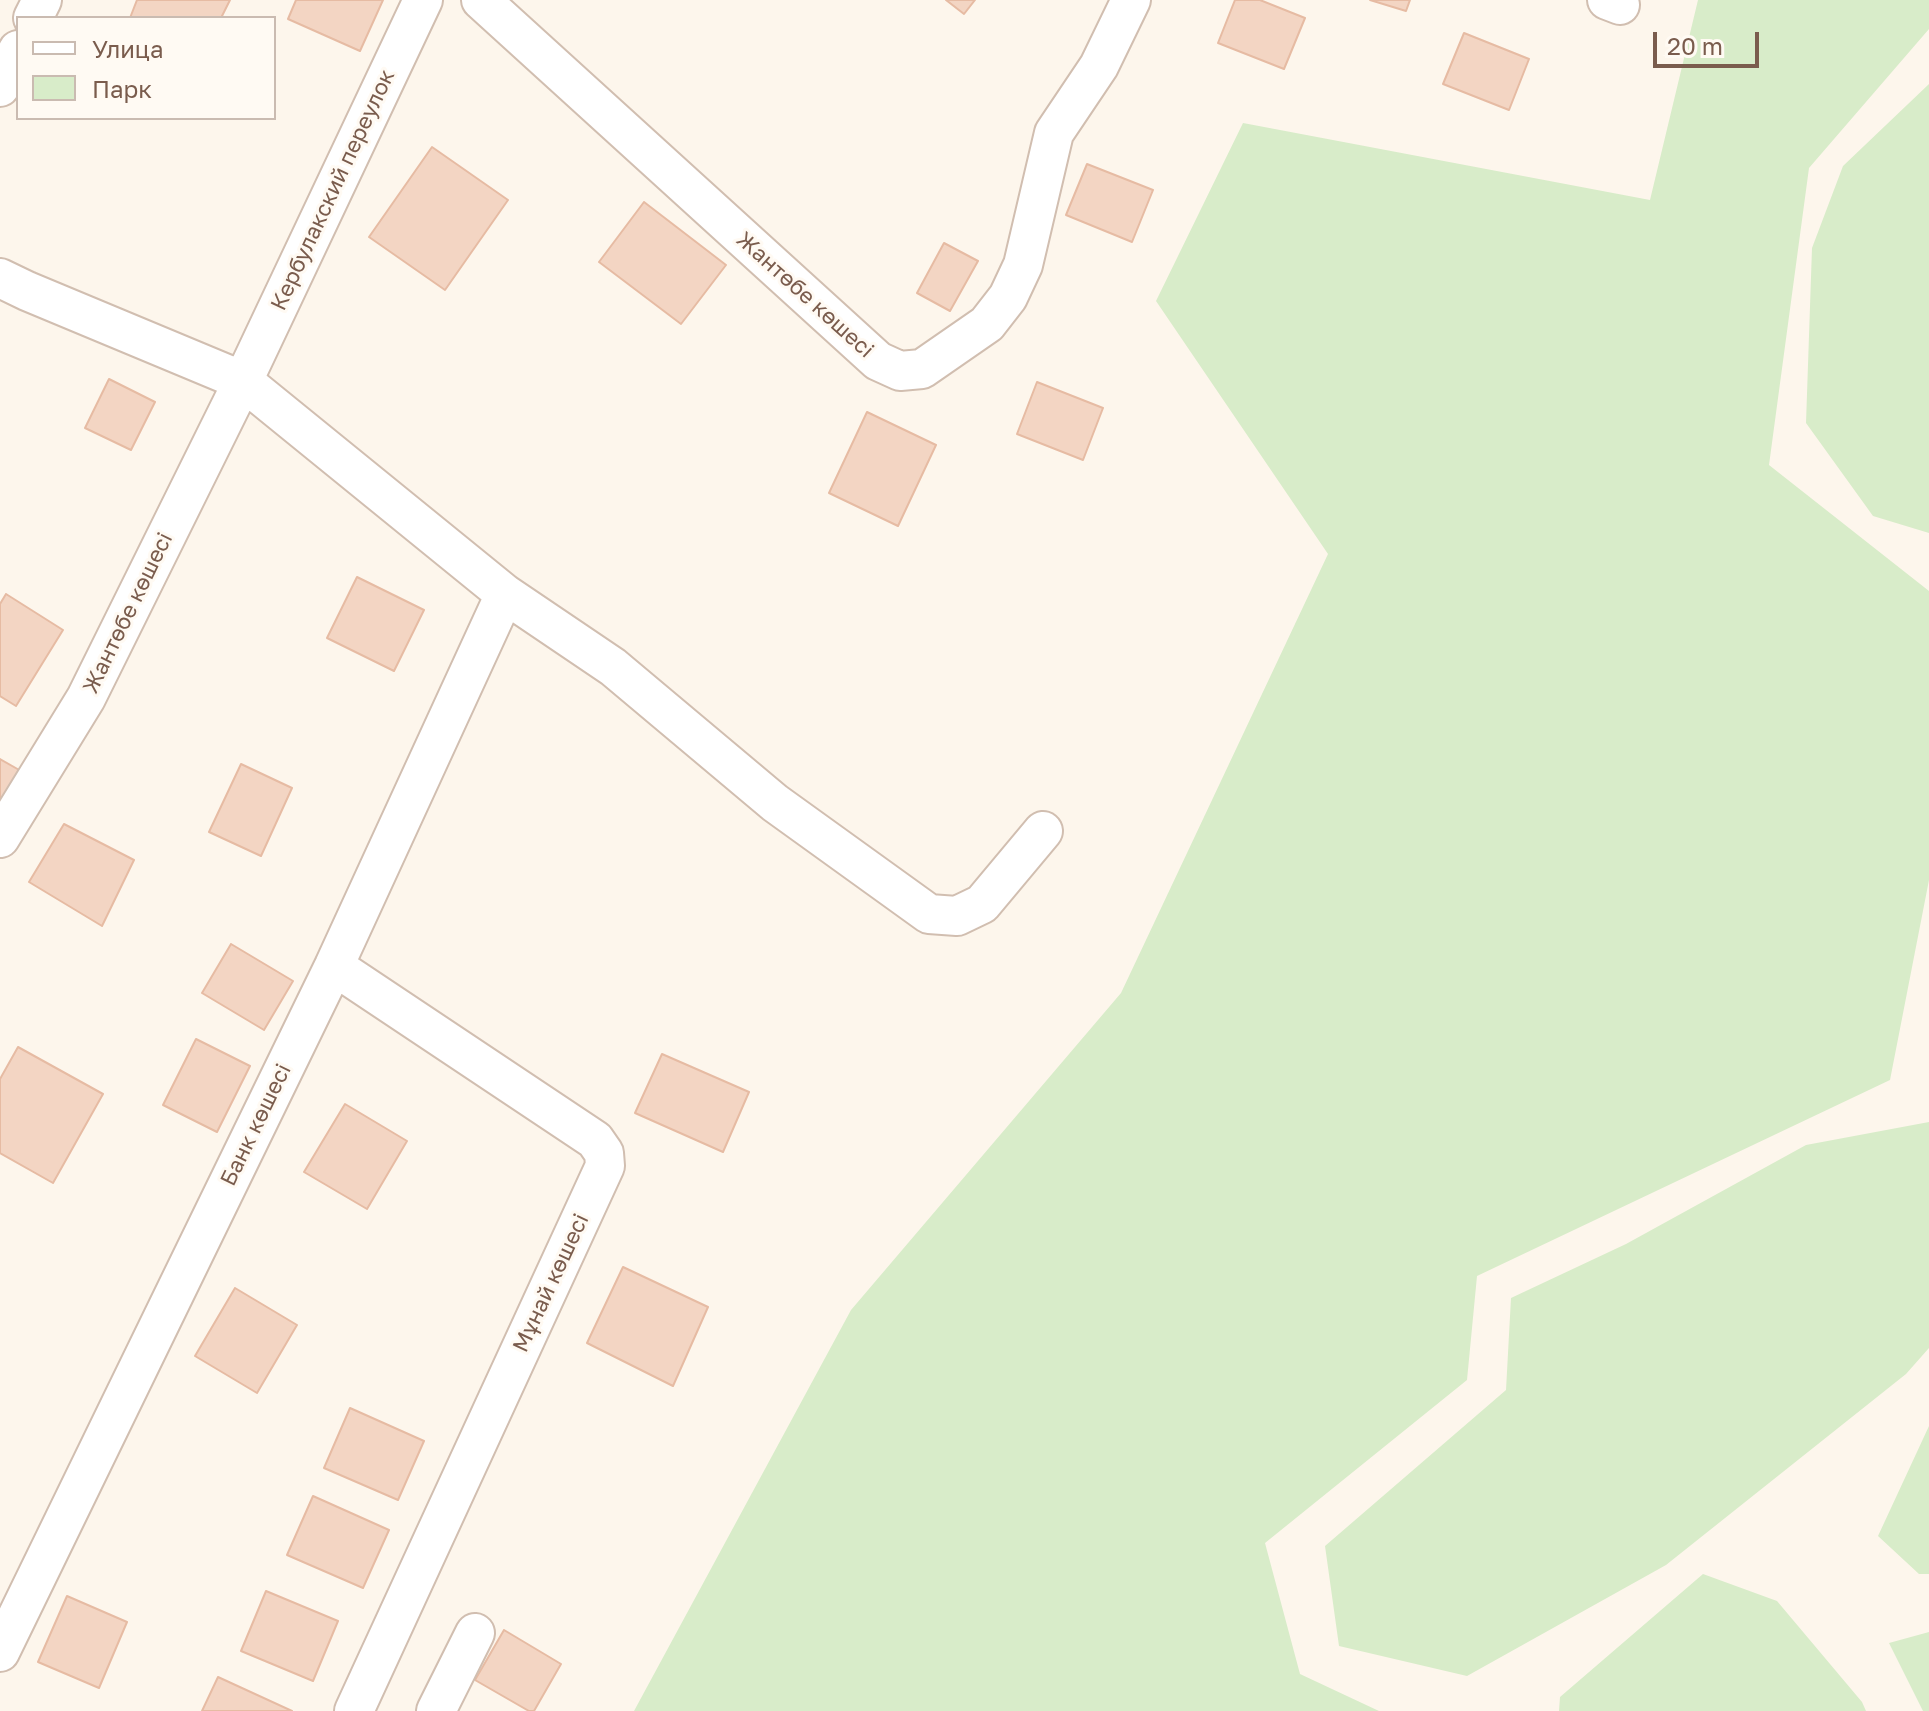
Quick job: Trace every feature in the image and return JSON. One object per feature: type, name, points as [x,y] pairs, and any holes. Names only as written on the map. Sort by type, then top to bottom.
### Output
[{"type":"street","name":"Кербулакский переулок","points":[[243,381],[423,0]]},
{"type":"street","name":"Жантөбе көшесі","points":[[481,0],[878,361],[900,371],[922,369],[987,324],[1008,297],[1023,265],[1054,133],[1099,66],[1131,0]]},
{"type":"street","points":[[0,87],[16,54]]},
{"type":"street","points":[[0,278],[243,381],[505,594],[613,667],[775,803],[929,914],[957,916],[982,904],[1043,831]]},
{"type":"street","name":"Жантөбе көшесі","points":[[0,838],[86,698],[243,381]]},
{"type":"street","name":"Банк көшесі","points":[[0,1652],[334,966],[505,594]]},
{"type":"street","name":"Мұнай көшесі","points":[[334,966],[595,1140],[604,1153],[605,1166],[354,1711]]},
{"type":"street","points":[[436,1711],[475,1633]]},
{"type":"green space","points":[[1698,0],[1929,0],[1929,29],[1809,168],[1769,465],[1929,591],[1929,880],[1890,1080],[1477,1276],[1467,1380],[1265,1543],[1300,1674],[1379,1711],[634,1711],[851,1310],[1121,993],[1328,554],[1156,301],[1243,123],[1650,200]]},
{"type":"green space","points":[[1929,84],[1929,533],[1873,516],[1806,423],[1812,248],[1843,166]]},
{"type":"green space","points":[[1929,1122],[1929,1348],[1906,1374],[1666,1565],[1467,1676],[1339,1646],[1325,1546],[1506,1390],[1511,1298],[1626,1244],[1806,1145]]},
{"type":"green space","points":[[1929,1426],[1929,1574],[1919,1574],[1878,1536]]},
{"type":"green space","points":[[1703,1574],[1777,1601],[1862,1702],[1866,1711],[1559,1711],[1560,1697]]},
{"type":"green space","points":[[1929,1632],[1929,1711],[1923,1711],[1889,1643]]},
{"type":"building","points":[[137,0],[230,0],[222,16],[131,16]]},
{"type":"building","points":[[296,0],[383,0],[360,51],[288,19]]},
{"type":"building","points":[[946,0],[975,0],[964,14]]},
{"type":"building","points":[[1235,0],[1260,0],[1305,18],[1284,69],[1218,43]]},
{"type":"building","points":[[1370,0],[1410,0],[1406,11]]},
{"type":"building","points":[[1464,33],[1529,59],[1509,110],[1443,84]]},
{"type":"building","points":[[432,147],[508,200],[445,290],[369,237]]},
{"type":"building","points":[[1087,164],[1153,190],[1132,242],[1066,215]]},
{"type":"building","points":[[644,202],[726,265],[681,324],[599,262]]},
{"type":"building","points":[[944,243],[978,261],[950,311],[917,293]]},
{"type":"building","points":[[109,379],[155,402],[131,450],[85,428]]},
{"type":"building","points":[[1037,382],[1103,408],[1083,460],[1017,434]]},
{"type":"building","points":[[867,412],[936,445],[898,526],[829,493]]},
{"type":"building","points":[[357,577],[424,610],[394,671],[327,638]]},
{"type":"building","points":[[6,594],[63,630],[16,706],[0,696],[0,604]]},
{"type":"building","points":[[0,759],[21,771],[0,808]]},
{"type":"building","points":[[241,764],[292,788],[261,856],[209,832]]},
{"type":"building","points":[[64,824],[134,860],[102,926],[29,882]]},
{"type":"building","points":[[231,944],[293,981],[264,1030],[202,993]]},
{"type":"building","points":[[196,1039],[250,1066],[217,1132],[163,1105]]},
{"type":"building","points":[[18,1047],[103,1094],[53,1183],[0,1153],[0,1079]]},
{"type":"building","points":[[662,1054],[749,1092],[723,1152],[635,1113]]},
{"type":"building","points":[[345,1104],[407,1141],[367,1209],[304,1172]]},
{"type":"building","points":[[623,1267],[708,1307],[673,1386],[587,1343]]},
{"type":"building","points":[[235,1288],[297,1325],[257,1393],[195,1356]]},
{"type":"building","points":[[350,1408],[424,1441],[398,1500],[324,1468]]},
{"type":"building","points":[[313,1496],[389,1530],[363,1588],[287,1555]]},
{"type":"building","points":[[266,1591],[338,1621],[313,1681],[241,1651]]},
{"type":"building","points":[[67,1596],[127,1622],[99,1688],[38,1662]]},
{"type":"building","points":[[504,1630],[561,1664],[534,1711],[475,1680]]},
{"type":"building","points":[[218,1677],[292,1711],[202,1711]]}]
